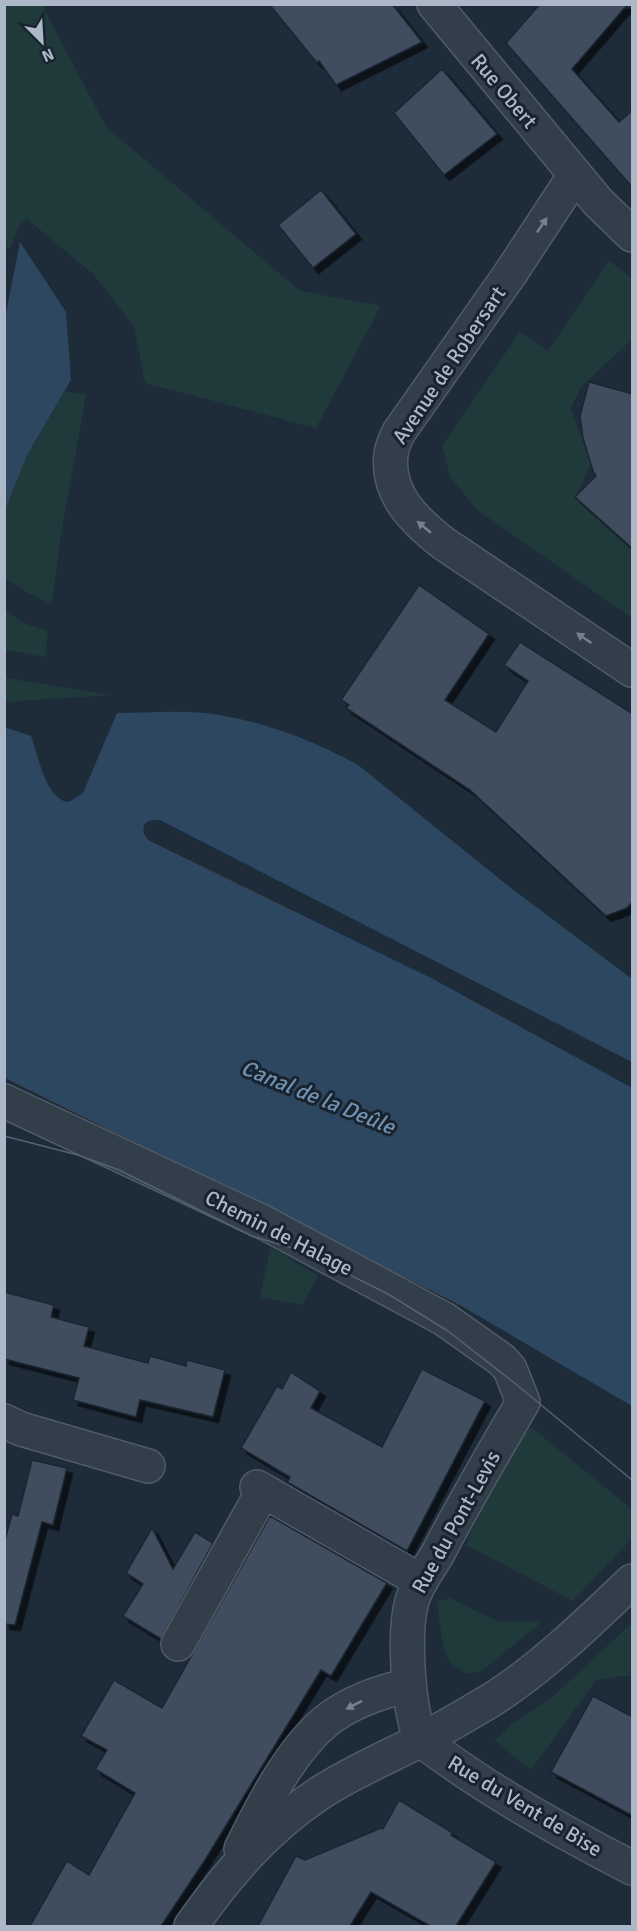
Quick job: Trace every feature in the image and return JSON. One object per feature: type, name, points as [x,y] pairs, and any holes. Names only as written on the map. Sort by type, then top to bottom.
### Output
[{"type":"street","name":"Rue Obert","points":[[435,5],[575,176],[611,217],[633,235]]},
{"type":"street","name":"Avenue de Robersart","points":[[575,176],[510,274],[399,432],[391,452],[391,471],[397,493],[418,524],[633,670]]},
{"type":"street","name":"Chemin de Halage","points":[[4,1101],[265,1223],[444,1318],[502,1360],[510,1370],[524,1402]]},
{"type":"street","name":"Rue du Pont-Levis","points":[[421,1740],[416,1729],[409,1684],[409,1617],[412,1599],[524,1402]]},
{"type":"street","points":[[4,1421],[21,1429],[148,1466]]},
{"type":"street","points":[[178,1644],[260,1489],[421,1581]]},
{"type":"street","points":[[191,1926],[226,1878],[252,1848],[282,1822],[318,1795],[421,1740],[529,1674],[633,1581]]},
{"type":"street","points":[[226,1878],[257,1815],[285,1770],[325,1722],[379,1692],[409,1684]]},
{"type":"street","name":"Rue du Vent de Bise","points":[[421,1740],[473,1778],[541,1819],[633,1868]]},
{"type":"green space","points":[[4,5],[42,5],[106,127],[300,291],[381,306],[316,428],[145,383],[134,326],[93,274],[27,219],[19,225],[11,248],[5,247]]},
{"type":"green space","points":[[609,261],[632,278],[632,339],[581,387],[571,408],[591,464],[575,498],[623,540],[632,538],[632,618],[477,510],[451,478],[442,446],[520,332],[548,351]]},
{"type":"green space","points":[[65,391],[86,395],[61,535],[52,604],[30,594],[5,578],[4,510],[27,455]]},
{"type":"green space","points":[[4,608],[23,623],[48,631],[45,657],[5,650]]},
{"type":"green space","points":[[5,678],[111,695],[5,702]]},
{"type":"green space","points":[[271,1247],[318,1276],[302,1305],[260,1297]]},
{"type":"green space","points":[[532,1428],[632,1509],[632,1538],[573,1601],[466,1545],[509,1432]]},
{"type":"green space","points":[[450,1598],[499,1622],[543,1621],[482,1671],[467,1674],[450,1663],[443,1647],[437,1602]]},
{"type":"green space","points":[[632,1623],[632,1675],[596,1680],[531,1770],[495,1741],[513,1723],[550,1699]]},
{"type":"water","points":[[20,242],[66,312],[71,380],[27,455],[5,510],[5,319]]},
{"type":"water","name":"Canal de la Deûle","points":[[194,712],[237,718],[291,734],[342,756],[358,765],[511,888],[632,979],[632,1062],[160,820],[150,820],[143,827],[148,840],[433,979],[632,1088],[632,1406],[460,1305],[5,1078],[4,727],[31,736],[49,786],[61,800],[69,802],[83,793],[117,713]]},
{"type":"building","points":[[269,4],[392,4],[422,42],[336,85],[319,61],[317,63]]},
{"type":"building","points":[[540,4],[628,4],[572,69],[619,122],[633,110],[633,188],[506,43]]},
{"type":"building","points":[[442,69],[497,134],[444,175],[394,113]]},
{"type":"building","points":[[321,190],[356,234],[313,268],[278,225]]},
{"type":"building","points":[[589,382],[633,394],[633,549],[575,497],[596,476],[583,438],[580,416]]},
{"type":"building","points":[[419,585],[489,634],[445,700],[496,732],[528,681],[504,665],[520,642],[633,714],[633,901],[627,908],[606,916],[470,790],[346,708],[349,705],[341,700]]},
{"type":"building","points":[[4,1292],[54,1305],[51,1317],[89,1327],[84,1346],[148,1363],[150,1356],[186,1366],[187,1360],[225,1370],[213,1417],[140,1400],[136,1417],[73,1400],[79,1378],[4,1359]]},
{"type":"building","points":[[422,1369],[485,1401],[407,1551],[287,1482],[290,1477],[241,1448],[277,1386],[282,1389],[291,1372],[320,1391],[311,1408],[382,1447]]},
{"type":"building","points":[[32,1460],[67,1468],[53,1525],[42,1522],[15,1625],[4,1624],[4,1544],[12,1514],[18,1516]]},
{"type":"building","points":[[270,1516],[387,1583],[331,1676],[321,1670],[205,1860],[161,1926],[30,1926],[67,1861],[89,1875],[135,1793],[95,1769],[107,1750],[81,1736],[114,1680],[162,1708]]},
{"type":"building","points":[[152,1528],[173,1569],[195,1532],[213,1543],[161,1639],[123,1616],[143,1584],[126,1573]]},
{"type":"building","points":[[593,1696],[633,1717],[633,1816],[551,1772]]},
{"type":"building","points":[[399,1800],[496,1862],[456,1926],[430,1926],[371,1892],[350,1926],[258,1926],[296,1856],[305,1860],[383,1829]]},
{"type":"tram line","points":[[4,1136],[78,1155],[119,1170],[252,1236],[302,1251],[388,1294],[448,1331],[632,1480]]}]
